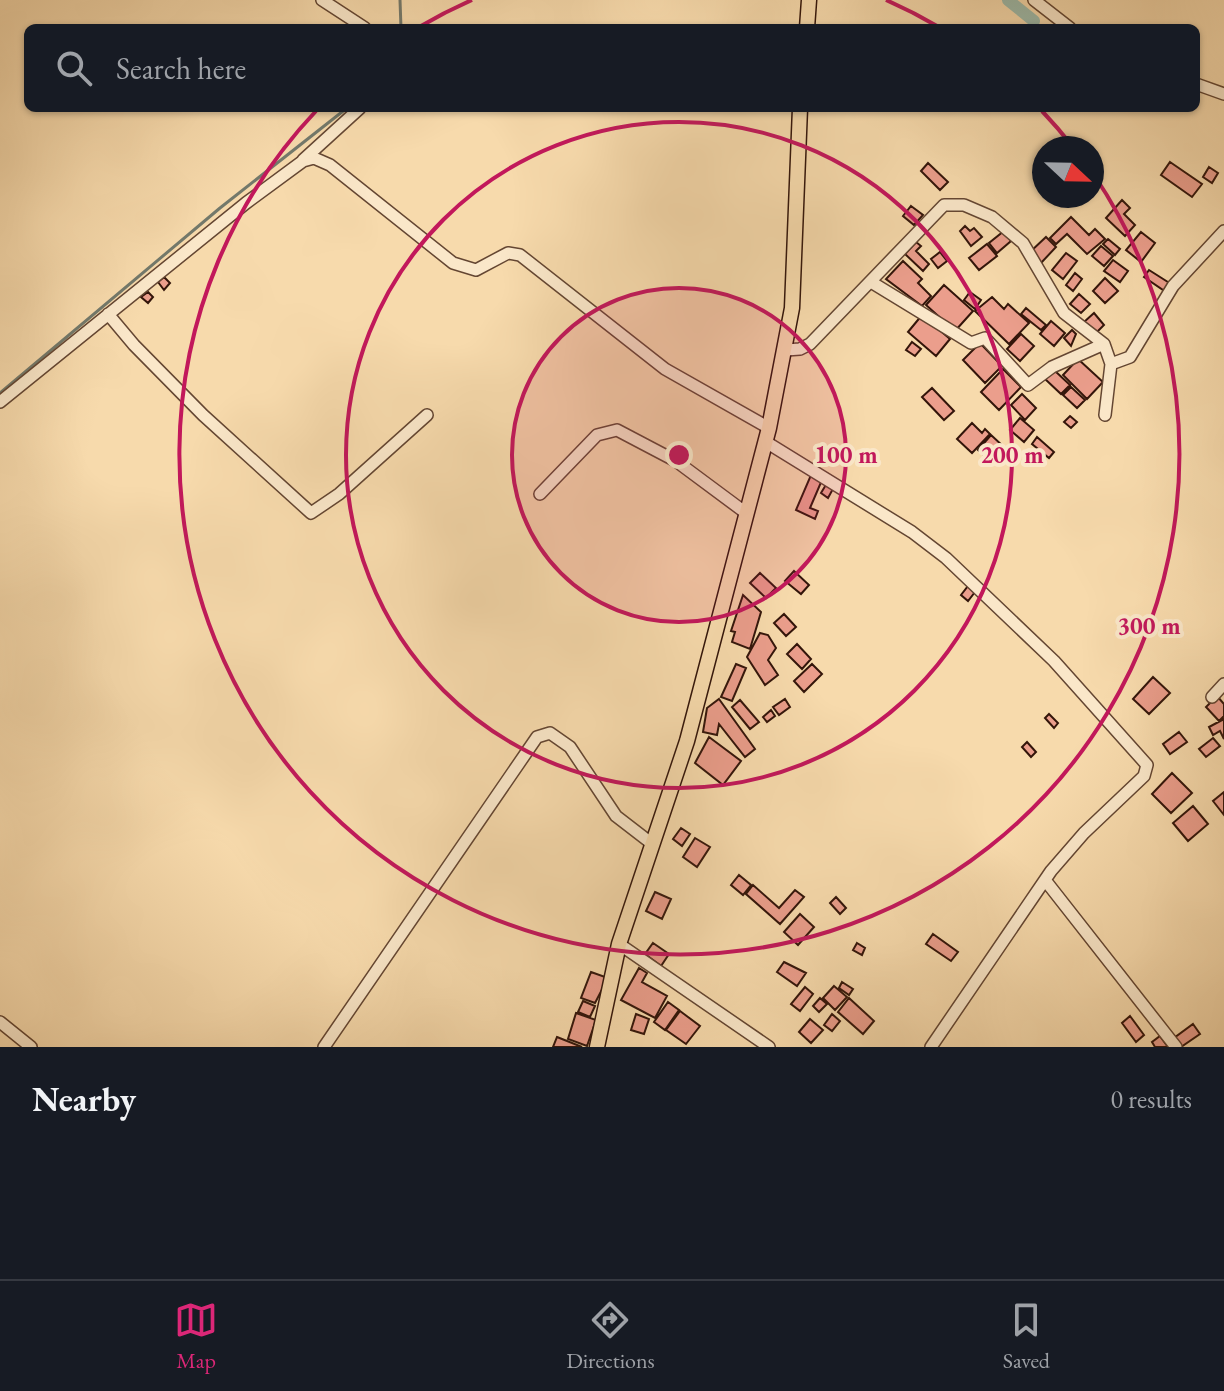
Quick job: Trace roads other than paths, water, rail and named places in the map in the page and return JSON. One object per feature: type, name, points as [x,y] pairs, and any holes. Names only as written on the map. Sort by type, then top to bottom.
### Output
[{"type":"main road","points":[[807,24],[809,0]]},
{"type":"main road","points":[[597,1047],[619,944],[687,741],[768,435],[792,308],[800,112]]},
{"type":"street","points":[[322,0],[359,24]]},
{"type":"street","points":[[1034,0],[1065,24]]},
{"type":"street","points":[[1200,85],[1224,94]]},
{"type":"street","points":[[0,402],[303,161],[356,112]]},
{"type":"street","points":[[303,161],[322,159],[453,263],[476,270],[508,253],[520,255],[665,369],[768,435],[946,558],[1054,661],[1145,761],[1144,776],[1084,833],[1045,880],[931,1047]]},
{"type":"street","points":[[786,350],[810,344],[944,205],[964,205],[992,217],[1023,243],[1064,313],[1104,344],[1111,364],[1105,415]]},
{"type":"street","points":[[1111,364],[1130,357],[1173,286],[1224,231]]},
{"type":"street","points":[[871,282],[971,343],[985,338],[1028,385],[1052,367],[1104,344]]},
{"type":"street","points":[[108,314],[203,415],[311,513],[339,494],[427,415]]},
{"type":"street","points":[[540,494],[597,435],[617,430],[676,461],[746,513]]},
{"type":"street","points":[[1212,697],[1224,684]]},
{"type":"street","points":[[324,1047],[537,737],[550,733],[565,741],[616,816],[651,843]]},
{"type":"street","points":[[1045,880],[1176,1047]]},
{"type":"street","points":[[619,944],[769,1047]]},
{"type":"street","points":[[0,1022],[31,1047]]},
{"type":"waterway","points":[[400,0],[401,24]]},
{"type":"waterway","points":[[1008,0],[1034,21]]},
{"type":"waterway","points":[[0,393],[220,208],[342,112]]}]
